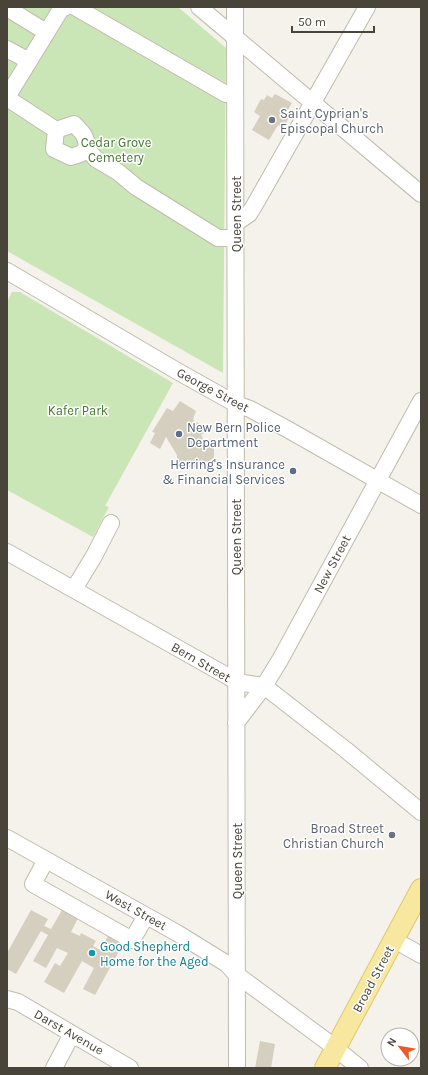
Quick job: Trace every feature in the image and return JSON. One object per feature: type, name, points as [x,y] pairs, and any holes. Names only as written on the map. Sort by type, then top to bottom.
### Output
[{"type":"main road","name":"Broad Street","points":[[340,1057],[421,889]]},
{"type":"main road","name":"Broad Street","points":[[325,1068],[340,1057],[413,950],[421,916]]},
{"type":"street","points":[[56,130],[7,98],[46,32],[61,9],[66,7]]},
{"type":"street","points":[[75,7],[226,94]]},
{"type":"street","points":[[198,7],[421,194]]},
{"type":"street","name":"Queen Street","points":[[235,7],[237,1068]]},
{"type":"street","points":[[236,223],[249,214],[254,206],[368,7]]},
{"type":"street","points":[[7,8],[46,32]]},
{"type":"street","points":[[7,49],[29,61]]},
{"type":"street","points":[[56,130],[74,124],[84,133],[87,140],[87,149],[96,159],[118,172],[136,187],[218,238],[226,238]]},
{"type":"street","points":[[56,130],[54,149],[71,157],[80,154],[87,149]]},
{"type":"street","name":"George Street","points":[[7,272],[84,315],[177,371],[236,404],[250,409],[287,428],[421,506]]},
{"type":"street","name":"New Street","points":[[236,723],[264,686],[421,401]]},
{"type":"street","points":[[74,589],[94,556],[111,523]]},
{"type":"street","name":"Bern Street","points":[[7,552],[236,682],[264,686],[346,750],[421,812]]},
{"type":"street","name":"West Street","points":[[7,838],[177,933],[227,964],[237,975],[340,1057],[360,1068]]},
{"type":"street","points":[[46,860],[33,884],[132,940],[146,916]]},
{"type":"street","name":"Darst Avenue","points":[[7,999],[18,1002],[130,1068]]},
{"type":"street","points":[[54,1068],[72,1034]]},
{"type":"green space","name":"Cedar Grove Cemetery","points":[[7,7],[178,7],[226,48],[223,373],[7,251]]},
{"type":"green space","name":"Kafer Park","points":[[12,292],[20,292],[173,383],[105,506],[109,507],[93,537],[7,490],[7,302]]},
{"type":"building","name":"Saint Cyprian's Episcopal Church","points":[[275,94],[292,103],[286,113],[291,114],[283,128],[278,125],[269,140],[252,130],[260,116],[254,112],[261,99],[264,100],[267,95],[272,98]]},
{"type":"building","name":"New Bern Police Department","points":[[180,401],[196,411],[193,419],[196,424],[198,422],[204,433],[201,435],[204,440],[214,439],[214,460],[204,462],[204,467],[177,467],[177,455],[166,437],[160,449],[150,443],[155,433],[152,432],[167,408],[173,411]]},
{"type":"building","name":"Good Shepherd Home for the Aged","points":[[31,910],[48,919],[44,926],[51,929],[62,910],[78,918],[71,932],[80,936],[81,933],[96,941],[93,946],[100,950],[108,936],[123,944],[95,995],[83,989],[94,968],[82,961],[64,993],[44,982],[55,963],[60,966],[68,953],[57,948],[46,968],[33,961],[48,935],[41,931],[16,974],[7,969],[7,953]]},
{"type":"building","points":[[260,1041],[275,1044],[271,1068],[255,1068]]},
{"type":"place","name":"Saint Cyprian's Episcopal Church","points":[[272,120]]},
{"type":"place","name":"New Bern Police Department","points":[[179,434]]},
{"type":"place","name":"Herring's Insurance & Financial Services","points":[[293,471]]},
{"type":"place","name":"Broad Street Christian Church","points":[[392,835]]},
{"type":"place","name":"Good Shepherd Home for the Aged","points":[[92,953]]}]
